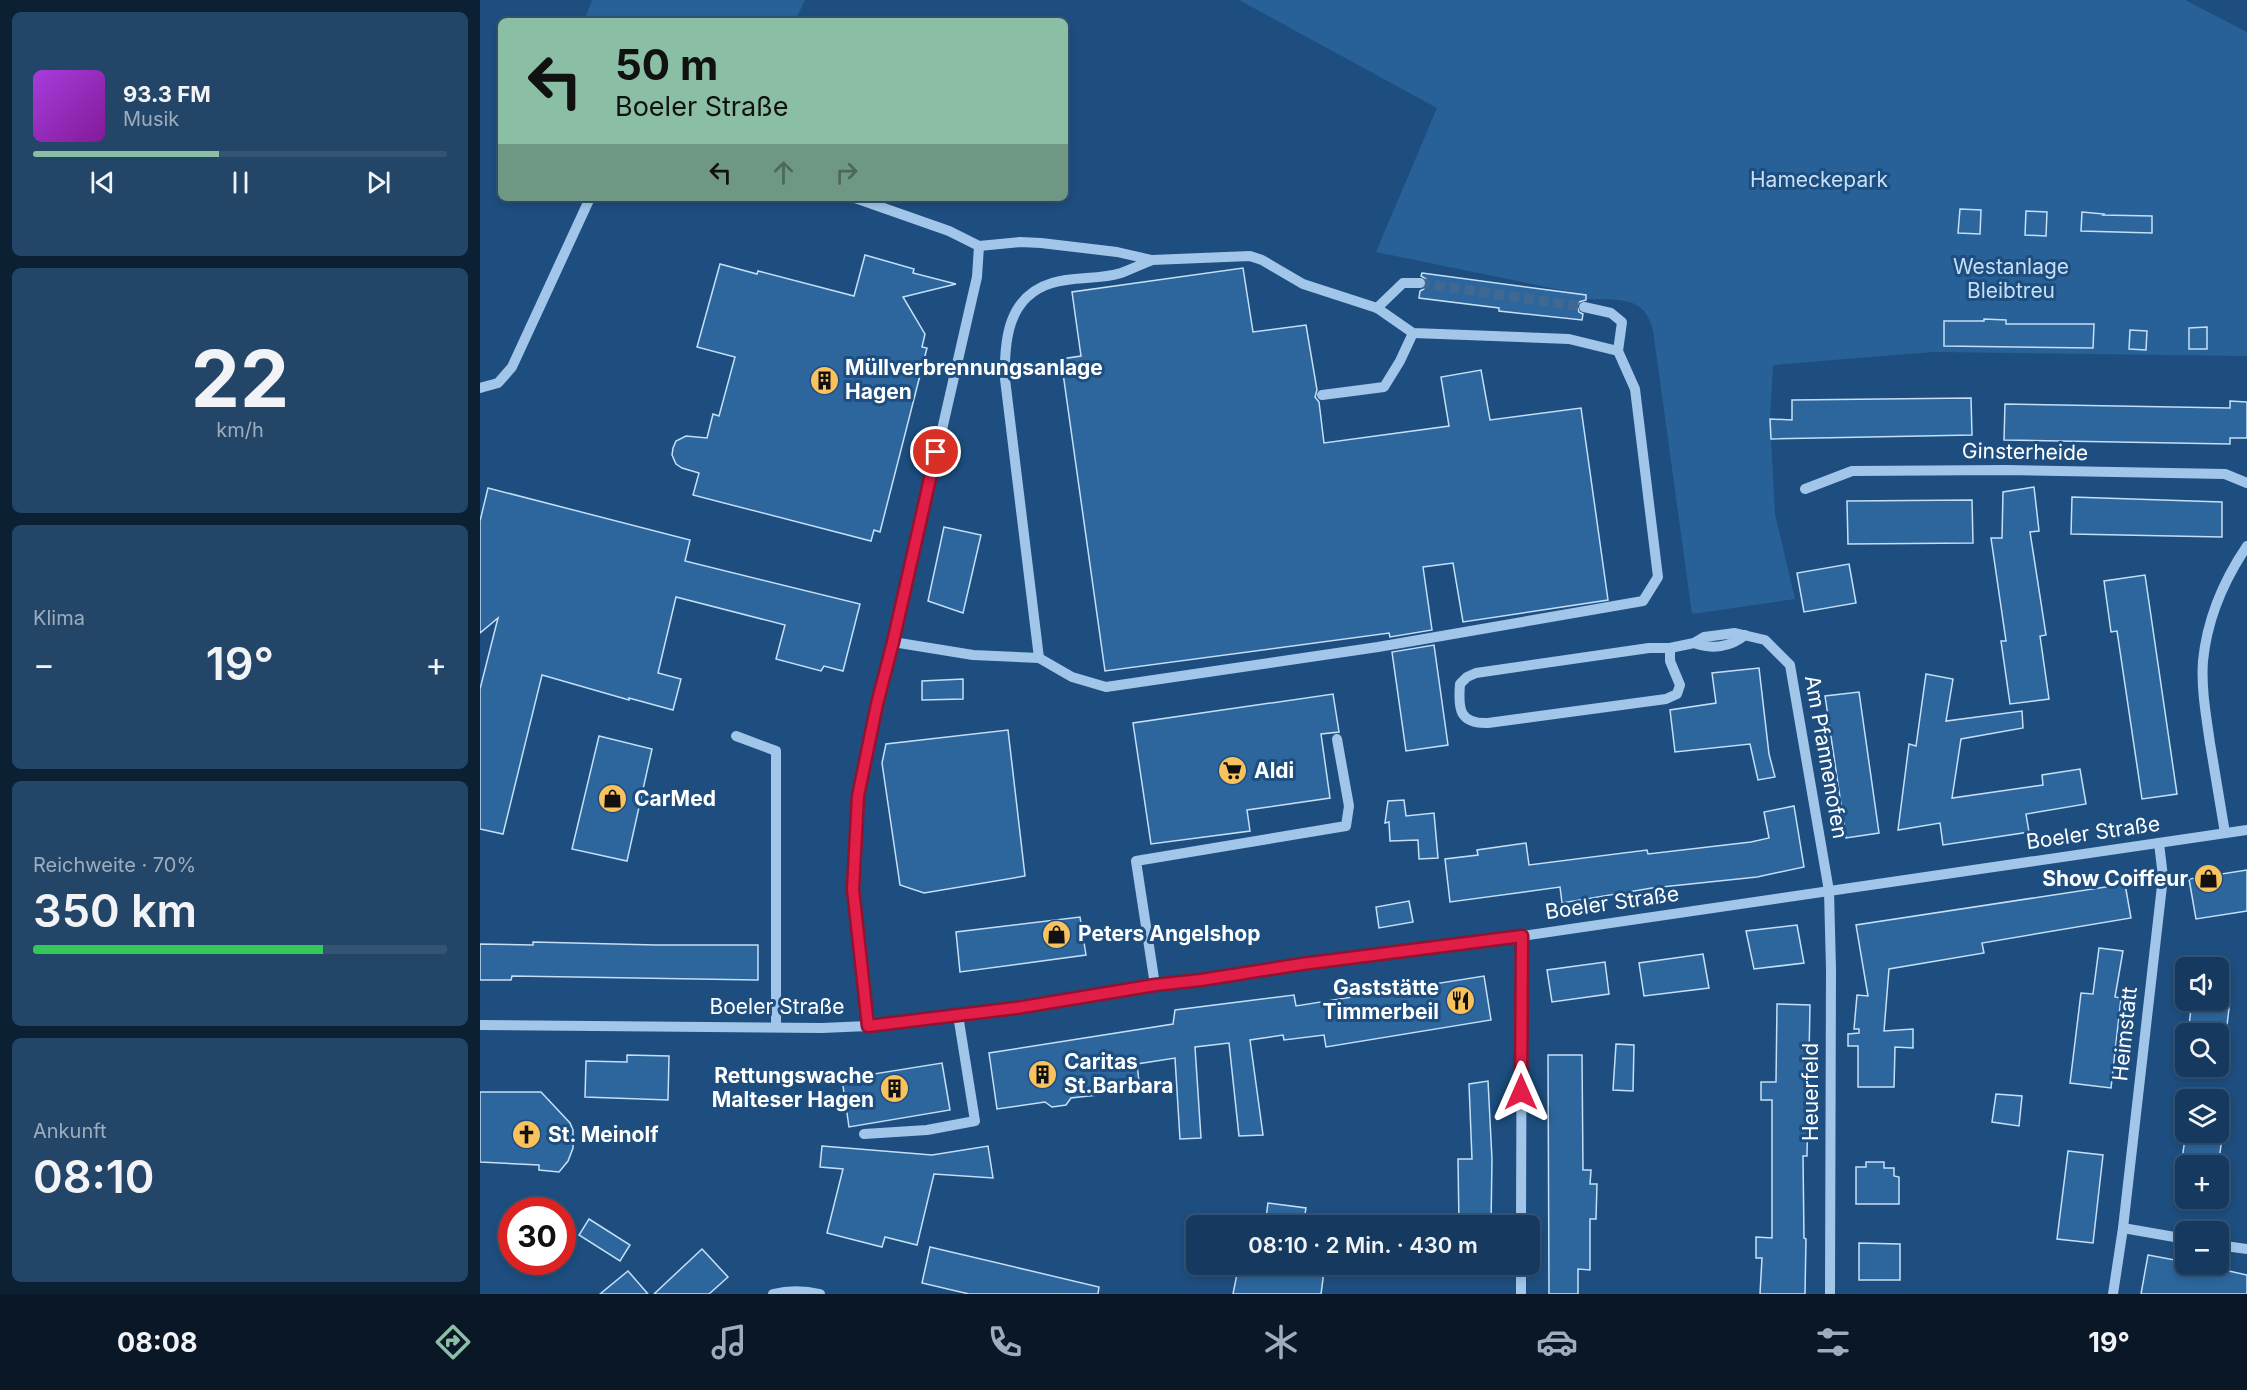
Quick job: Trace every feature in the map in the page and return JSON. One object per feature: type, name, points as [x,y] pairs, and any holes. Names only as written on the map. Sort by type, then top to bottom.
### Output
[{"type":"street","points":[[480,388],[498,382],[512,367],[589,201]]},
{"type":"street","points":[[864,201],[949,231],[979,246],[1020,242],[1041,243],[1116,252],[1152,260],[1250,256],[1262,260],[1303,284],[1377,308],[1413,333],[1569,339],[1618,351]]},
{"type":"street","points":[[868,1026],[853,889],[858,796],[863,765],[977,277],[979,246]]},
{"type":"street","points":[[1039,658],[1005,379],[1008,330],[1014,314],[1036,290],[1052,283],[1120,273],[1152,260]]},
{"type":"street","points":[[1377,308],[1403,283],[1420,283]]},
{"type":"street","points":[[893,642],[973,655],[1039,658],[1072,677],[1106,687],[1378,647],[1643,601],[1658,577],[1635,389],[1618,351],[1622,322],[1611,313],[1584,307]]},
{"type":"street","points":[[1322,395],[1383,387],[1401,361],[1413,333]]},
{"type":"street","name":"Ginsterheide","points":[[1805,489],[1852,471],[2006,470],[2225,474],[2247,483]]},
{"type":"street","points":[[2225,833],[2203,698],[2203,660],[2211,621],[2219,598],[2247,546]]},
{"type":"street","name":"Am Pfannenofen","points":[[1670,648],[1694,644],[1705,648],[1736,643],[1745,635],[1765,640],[1790,665],[1829,891]]},
{"type":"street","points":[[1649,648],[1670,648],[1670,661],[1680,685],[1677,694],[1666,699],[1476,724],[1467,721],[1462,715],[1460,684],[1467,677],[1476,673],[1649,648]]},
{"type":"street","points":[[736,736],[776,751],[776,1027]]},
{"type":"street","points":[[1155,985],[1136,861],[1346,826],[1349,806],[1337,740]]},
{"type":"street","name":"Boeler Straße","points":[[480,1025],[868,1026],[1016,1008],[1155,985],[1522,936],[2247,830]]},
{"type":"street","name":"Heimstatt","points":[[2113,1294],[2123,1228],[2163,877],[2159,843]]},
{"type":"street","name":"Heuerfeld","points":[[1829,891],[1830,1294]]},
{"type":"street","points":[[1521,1215],[1522,936]]},
{"type":"street","points":[[864,1134],[927,1130],[975,1122],[958,1015]]},
{"type":"street","points":[[2123,1228],[2175,1237]]},
{"type":"street","points":[[2229,1247],[2247,1249]]},
{"type":"street","points":[[1521,1275],[1521,1294]]},
{"type":"street","points":[[773,1294],[786,1290],[802,1290],[820,1294]]},
{"type":"green space","points":[[592,0],[805,0],[796,18],[585,18]]},
{"type":"green space","name":"Hameckepark","points":[[1239,0],[2185,0],[2247,32],[2247,356],[1933,352],[1773,365],[1770,420],[1775,514],[1795,599],[1692,614],[1653,330],[1649,318],[1643,310],[1627,301],[1586,299],[1585,295],[1376,252],[1437,108]]},
{"type":"building","points":[[1960,209],[1981,210],[1980,234],[1958,233]]},
{"type":"building","points":[[2026,211],[2047,212],[2046,236],[2025,235]]},
{"type":"building","points":[[2082,212],[2152,216],[2152,233],[2081,231]]},
{"type":"building","name":"Müllverbrennungsanlage Hagen","points":[[865,255],[914,269],[913,273],[956,284],[903,297],[925,334],[922,347],[927,348],[880,532],[874,530],[871,541],[693,495],[699,473],[676,464],[672,455],[673,448],[676,441],[686,436],[707,438],[713,414],[719,416],[735,357],[697,347],[720,264],[757,274],[758,271],[854,296]]},
{"type":"building","points":[[1243,268],[1253,332],[1306,325],[1317,390],[1315,397],[1319,402],[1324,443],[1449,426],[1441,377],[1481,370],[1490,420],[1581,408],[1608,600],[1463,622],[1453,563],[1423,567],[1432,630],[1390,637],[1389,633],[1105,671],[1061,359],[1081,356],[1072,292]]},
{"type":"building","points":[[1422,273],[1586,295],[1586,300],[1579,302],[1577,306],[1579,312],[1583,314],[1582,320],[1499,311],[1499,308],[1419,298],[1420,291],[1427,284],[1426,279],[1421,276]]},
{"type":"building","points":[[1984,319],[2006,320],[2006,324],[2094,324],[2093,348],[1944,346],[1944,321],[1984,321]]},
{"type":"building","points":[[2207,327],[2207,349],[2189,349],[2189,328]]},
{"type":"building","points":[[2130,330],[2147,331],[2146,350],[2129,349]]},
{"type":"building","points":[[1971,398],[1972,435],[1771,439],[1770,419],[1792,420],[1792,400]]},
{"type":"building","points":[[2230,401],[2247,402],[2247,438],[2230,438],[2230,444],[2004,440],[2005,404],[2230,408]]},
{"type":"building","points":[[2034,487],[2039,531],[2030,532],[2046,635],[2040,636],[2049,699],[2010,704],[2001,641],[2006,641],[1991,538],[2002,538],[2003,492]]},
{"type":"building","points":[[488,488],[690,540],[685,561],[860,604],[843,671],[824,666],[821,671],[776,659],[785,625],[676,597],[658,673],[681,679],[673,710],[542,675],[503,834],[480,829],[480,689],[498,618],[480,633],[480,521]]},
{"type":"building","points":[[2072,497],[2222,502],[2222,537],[2071,534]]},
{"type":"building","points":[[1972,500],[1973,543],[1848,544],[1847,501]]},
{"type":"building","points":[[944,527],[981,535],[963,613],[928,601]]},
{"type":"building","points":[[1849,564],[1856,603],[1804,612],[1797,573]]},
{"type":"building","points":[[2145,575],[2177,794],[2142,799],[2117,631],[2111,632],[2104,581]]},
{"type":"building","points":[[1434,645],[1448,745],[1406,751],[1392,652]]},
{"type":"building","points":[[1759,668],[1769,754],[1775,777],[1758,780],[1750,744],[1675,752],[1670,710],[1716,703],[1712,673]]},
{"type":"building","points":[[1926,674],[1953,679],[1946,721],[2022,711],[2023,728],[1961,739],[1952,798],[2043,785],[2042,775],[2080,769],[2086,804],[2026,814],[2029,832],[1943,845],[1940,823],[1898,830],[1909,744],[1916,746]]},
{"type":"building","points":[[963,679],[963,699],[922,700],[922,681]]},
{"type":"building","points":[[1859,692],[1879,833],[1846,838],[1825,696]]},
{"type":"building","name":"Aldi","points":[[1333,694],[1339,732],[1321,734],[1330,798],[1247,810],[1250,831],[1151,844],[1133,723]]},
{"type":"building","points":[[1008,730],[1025,876],[924,893],[900,885],[882,763],[886,744]]},
{"type":"building","name":"CarMed","points":[[599,736],[652,749],[627,861],[572,849]]},
{"type":"building","points":[[1404,800],[1406,816],[1434,813],[1438,858],[1419,859],[1418,840],[1390,841],[1389,822],[1385,823],[1388,801]]},
{"type":"building","points":[[1794,806],[1804,867],[1757,877],[1652,888],[1562,903],[1560,887],[1450,902],[1445,859],[1478,855],[1477,850],[1526,843],[1529,865],[1647,850],[1648,854],[1751,842],[1769,838],[1764,812]]},
{"type":"building","points":[[2247,870],[2247,911],[2196,919],[2189,879]]},
{"type":"building","points":[[2125,884],[2131,918],[1982,943],[1984,953],[1889,969],[1884,1031],[1913,1029],[1913,1048],[1895,1047],[1894,1087],[1858,1087],[1858,1046],[1848,1046],[1848,1034],[1859,1033],[1859,1029],[1854,1029],[1857,995],[1868,996],[1856,925]]},
{"type":"building","points":[[1409,901],[1413,922],[1379,928],[1376,907]]},
{"type":"building","points":[[1080,917],[1086,955],[960,972],[956,932]]},
{"type":"building","points":[[1797,925],[1804,963],[1754,969],[1746,931]]},
{"type":"building","points":[[533,942],[758,945],[758,980],[512,976],[511,980],[480,980],[480,944],[533,945]]},
{"type":"building","points":[[2099,948],[2123,951],[2115,997],[2121,998],[2111,1088],[2070,1083],[2081,993],[2093,994]]},
{"type":"building","points":[[1703,954],[1709,988],[1644,996],[1639,963]]},
{"type":"building","points":[[1605,962],[1609,994],[1552,1002],[1547,970]]},
{"type":"building","points":[[1484,976],[1491,1020],[1326,1047],[1324,1035],[1284,1040],[1283,1035],[1250,1040],[1263,1135],[1239,1136],[1229,1043],[1195,1047],[1201,1138],[1180,1139],[1175,1058],[1137,1064],[1139,1082],[1096,1090],[1097,1095],[1071,1098],[1066,1105],[1052,1107],[1045,1102],[997,1109],[989,1053],[1173,1024],[1175,1010],[1294,995],[1296,1006]]},
{"type":"building","points":[[1777,1004],[1810,1005],[1807,1156],[1803,1156],[1805,1294],[1760,1294],[1762,1258],[1756,1258],[1756,1237],[1772,1238],[1772,1100],[1761,1100],[1761,1082],[1776,1082]]},
{"type":"building","points":[[2191,1011],[2229,1011],[2227,1023],[2189,1023]]},
{"type":"building","points":[[1616,1044],[1634,1045],[1633,1091],[1613,1090]]},
{"type":"building","points":[[627,1055],[669,1056],[668,1100],[585,1097],[586,1061],[627,1062]]},
{"type":"building","points":[[1548,1055],[1582,1055],[1583,1170],[1591,1170],[1590,1184],[1597,1184],[1596,1219],[1590,1219],[1590,1270],[1578,1269],[1578,1294],[1549,1294]]},
{"type":"building","name":"Rettungswache Malteser Hagen","points":[[942,1063],[950,1110],[849,1127],[842,1079]]},
{"type":"building","points":[[1488,1081],[1492,1159],[1491,1215],[1459,1215],[1458,1159],[1472,1159],[1469,1084]]},
{"type":"building","name":"St. Meinolf","points":[[480,1092],[541,1092],[570,1123],[573,1130],[573,1148],[568,1161],[559,1172],[539,1170],[539,1165],[480,1162]]},
{"type":"building","points":[[1996,1094],[2022,1096],[2019,1126],[1992,1122]]},
{"type":"building","points":[[2184,1143],[2221,1143],[2220,1155],[2183,1155]]},
{"type":"building","points":[[822,1146],[932,1155],[988,1146],[993,1178],[934,1174],[917,1245],[885,1237],[882,1247],[827,1233],[843,1169],[820,1167]]},
{"type":"building","points":[[2068,1151],[2103,1155],[2093,1243],[2057,1239]]},
{"type":"building","points":[[1866,1162],[1884,1162],[1884,1168],[1894,1168],[1894,1176],[1899,1177],[1899,1204],[1856,1204],[1856,1167],[1866,1167]]},
{"type":"building","points":[[1268,1203],[1306,1208],[1305,1215],[1266,1215]]},
{"type":"building","points":[[589,1219],[630,1245],[620,1261],[579,1235]]},
{"type":"building","points":[[1859,1243],[1900,1244],[1900,1280],[1859,1280]]},
{"type":"building","points":[[930,1247],[1099,1287],[1098,1294],[969,1294],[922,1283]]},
{"type":"building","points":[[702,1249],[728,1277],[709,1294],[654,1294]]},
{"type":"building","points":[[2148,1255],[2175,1260],[2175,1275],[2229,1275],[2229,1271],[2247,1275],[2247,1294],[2141,1294]]},
{"type":"building","points":[[628,1271],[648,1294],[600,1294]]},
{"type":"building","points":[[1237,1275],[1324,1275],[1321,1294],[1233,1294]]},
{"type":"tunnel","points":[[1420,283],[1584,307]]},
{"type":"place","name":"Müllverbrennungsanlage Hagen","points":[[824,380]]},
{"type":"place","name":"Aldi","points":[[1233,771]]},
{"type":"place","name":"CarMed","points":[[613,799]]},
{"type":"place","name":"Show Coiffeur","points":[[2209,879]]},
{"type":"place","name":"Peters Angelshop","points":[[1057,934]]},
{"type":"place","name":"Gaststätte Timmerbeil","points":[[1460,1000]]},
{"type":"place","name":"Caritas St.Barbara","points":[[1043,1074]]},
{"type":"place","name":"Rettungswache Malteser Hagen","points":[[895,1088]]},
{"type":"place","name":"St. Meinolf","points":[[527,1135]]},
{"type":"route","points":[[936,452],[863,765],[858,796],[853,889],[868,1026],[1016,1008],[1302,964],[1522,936],[1521,1092]]},
{"type":"park label","name":"Westanlage Bleibtreu","points":[[2011,279]]}]
